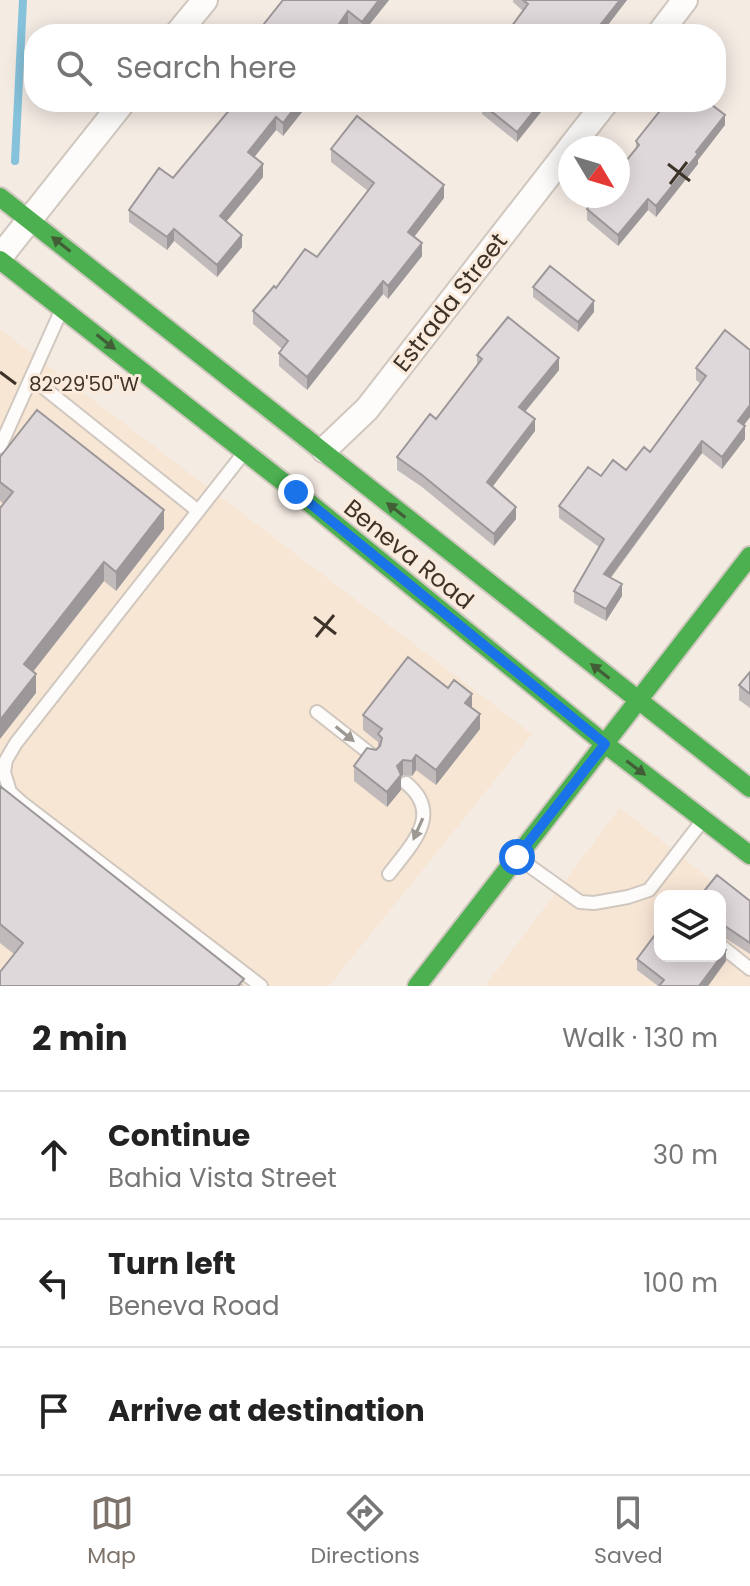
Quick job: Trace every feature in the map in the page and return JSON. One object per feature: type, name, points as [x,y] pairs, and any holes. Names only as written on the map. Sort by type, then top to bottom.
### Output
[{"type":"main road","name":"Beneva Road","points":[[0,197],[750,788]]},
{"type":"main road","name":"Beneva Road","points":[[0,259],[245,451],[605,744],[750,855]]},
{"type":"main road","points":[[417,986],[750,556]]},
{"type":"street","points":[[185,24],[205,0]]},
{"type":"street","points":[[667,24],[685,0]]},
{"type":"street","points":[[0,259],[115,112]]},
{"type":"street","name":"Estrada Street","points":[[579,136],[598,112]]},
{"type":"street","name":"Estrada Street","points":[[324,450],[367,409],[558,163]]},
{"type":"lane","points":[[0,447],[62,309]]},
{"type":"lane","points":[[33,379],[198,511]]},
{"type":"lane","points":[[245,451],[16,743],[6,760],[6,783],[10,792],[21,802],[261,986]]},
{"type":"lane","points":[[317,712],[373,756]]},
{"type":"lane","points":[[389,874],[418,833],[424,816],[422,800],[406,783]]},
{"type":"lane","points":[[517,857],[580,902],[603,901],[649,890],[704,819]]},
{"type":"lane","points":[[649,890],[654,894]]},
{"type":"lane","points":[[726,950],[750,969]]},
{"type":"shaded area","points":[[0,329],[532,734],[329,986],[0,986]]},
{"type":"shaded area","points":[[620,808],[723,890],[654,890],[654,962],[726,962],[726,892],[750,911],[750,986],[485,986]]},
{"type":"building","points":[[283,0],[379,0],[362,22],[348,11],[339,24],[264,24]]},
{"type":"building","points":[[523,0],[620,0],[601,24],[513,24],[528,4]]},
{"type":"building","points":[[228,112],[291,112],[283,123],[276,117],[248,152],[263,164],[220,216],[242,235],[217,265],[174,229],[167,237],[129,210],[159,168],[173,178]]},
{"type":"building","points":[[492,112],[533,112],[517,132]]},
{"type":"building","points":[[659,112],[721,112],[725,115],[656,206],[648,199],[618,235],[587,209],[630,208],[630,156],[639,145],[636,141]]},
{"type":"building","points":[[357,116],[444,185],[408,232],[422,243],[388,286],[383,281],[307,377],[279,353],[288,341],[253,311],[274,286],[276,288],[305,249],[317,257],[374,183],[331,149]]},
{"type":"building","points":[[550,266],[594,301],[578,322],[533,287]]},
{"type":"building","points":[[508,317],[559,358],[519,407],[535,419],[487,482],[516,507],[494,534],[397,457],[430,414],[436,419],[482,359],[477,355]]},
{"type":"building","points":[[725,330],[750,350],[750,405],[738,421],[745,426],[722,457],[702,441],[604,574],[622,584],[606,609],[574,591],[604,539],[559,506],[588,467],[601,476],[613,460],[626,470],[644,447],[650,452],[706,376],[696,368]]},
{"type":"building","points":[[37,410],[164,510],[116,572],[104,562],[24,664],[36,674],[0,720],[0,508],[13,492],[0,482],[0,457]]},
{"type":"building","points":[[408,657],[448,688],[454,680],[472,694],[465,703],[480,714],[436,770],[416,755],[412,761],[403,760],[397,766],[401,775],[387,792],[354,766],[367,748],[376,750],[380,746],[382,738],[378,734],[382,729],[363,715]]},
{"type":"building","points":[[750,672],[750,694],[739,685]]},
{"type":"building","points":[[0,786],[244,979],[238,986],[0,986],[0,972],[23,943],[0,924]]},
{"type":"building","points":[[717,875],[750,901],[750,943],[726,927],[726,890],[705,890]]},
{"type":"building","points":[[654,936],[654,962],[717,962],[699,986],[659,986],[664,980],[637,959]]},
{"type":"waterway","points":[[15,161],[23,0]]},
{"type":"traffic: fast","points":[[0,197],[750,788]]},
{"type":"traffic: fast","points":[[0,260],[296,492],[605,744],[750,855]]},
{"type":"traffic: fast","points":[[417,986],[750,556]]},
{"type":"route","points":[[296,492],[605,744],[517,857]]}]
